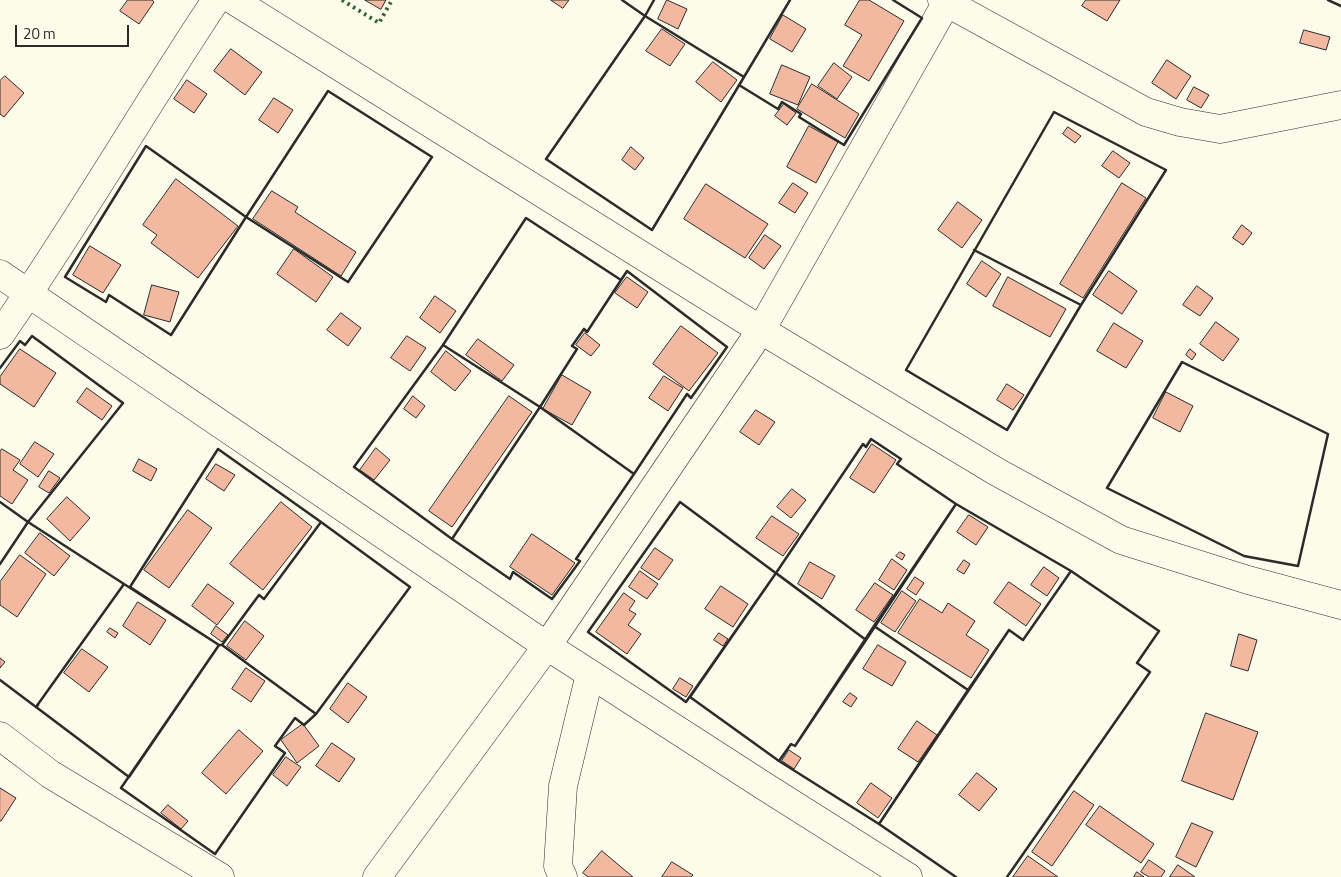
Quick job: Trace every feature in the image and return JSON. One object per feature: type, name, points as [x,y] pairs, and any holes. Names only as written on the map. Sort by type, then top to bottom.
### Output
[{"type":"street","points":[[0,335],[216,0]]},
{"type":"street","points":[[233,0],[761,330],[997,472],[1121,540],[1248,580],[1341,605]]},
{"type":"street","points":[[377,877],[547,646],[761,330],[946,1],[1146,112],[1180,122],[1220,129],[1341,105]]},
{"type":"street","points":[[0,274],[547,646],[747,776],[908,877]]},
{"type":"street","points":[[563,877],[558,866],[563,786],[590,674]]},
{"type":"street","points":[[0,736],[50,774],[220,877]]},
{"type":"building","points":[[128,0],[152,0],[154,2],[139,24],[120,11]]},
{"type":"building","points":[[365,0],[386,0],[381,9]]},
{"type":"building","points":[[551,0],[569,0],[563,8]]},
{"type":"building","points":[[667,0],[687,9],[678,29],[658,19]]},
{"type":"building","points":[[860,0],[869,0],[904,21],[869,81],[843,66],[862,35],[845,25]]},
{"type":"building","points":[[1086,0],[1120,0],[1107,21],[1082,6]]},
{"type":"building","points":[[783,15],[806,29],[792,52],[770,39]]},
{"type":"building","points":[[662,29],[685,44],[670,66],[646,51]]},
{"type":"building","points":[[1304,30],[1330,37],[1326,50],[1300,43]]},
{"type":"building","points":[[231,49],[262,72],[245,95],[214,71]]},
{"type":"building","points":[[1167,60],[1191,76],[1176,99],[1152,83]]},
{"type":"building","points":[[713,62],[737,80],[721,102],[696,82]]},
{"type":"building","points":[[834,63],[852,77],[837,99],[818,86]]},
{"type":"building","points":[[782,65],[810,77],[798,105],[770,94]]},
{"type":"building","points":[[5,76],[24,93],[4,117],[0,114],[0,81]]},
{"type":"building","points":[[187,80],[207,94],[194,113],[174,99]]},
{"type":"building","points":[[812,84],[859,114],[845,138],[797,109]]},
{"type":"building","points":[[1194,87],[1209,95],[1201,108],[1187,100]]},
{"type":"building","points":[[274,98],[293,110],[278,133],[259,120]]},
{"type":"building","points":[[784,104],[796,113],[787,125],[775,116]]},
{"type":"building","points":[[809,126],[838,142],[816,183],[787,167]]},
{"type":"building","points":[[1068,127],[1081,136],[1075,143],[1063,134]]},
{"type":"building","points":[[631,147],[644,158],[635,170],[622,160]]},
{"type":"building","points":[[1113,151],[1130,163],[1119,178],[1102,166]]},
{"type":"building","points":[[176,179],[238,226],[198,278],[151,243],[157,235],[143,225]]},
{"type":"building","points":[[793,183],[808,193],[795,213],[779,203]]},
{"type":"building","points":[[1122,183],[1146,198],[1083,298],[1060,284]]},
{"type":"building","points":[[706,184],[768,224],[745,258],[684,219]]},
{"type":"building","points":[[272,191],[298,207],[295,212],[356,252],[341,276],[253,219]]},
{"type":"building","points":[[958,202],[982,220],[962,248],[938,230]]},
{"type":"building","points":[[1242,225],[1252,233],[1243,245],[1233,238]]},
{"type":"building","points":[[765,235],[781,246],[764,269],[749,258]]},
{"type":"building","points":[[90,246],[121,265],[103,293],[73,275]]},
{"type":"building","points":[[294,249],[333,277],[316,302],[277,274]]},
{"type":"building","points":[[982,261],[1001,274],[986,297],[967,284]]},
{"type":"building","points":[[1109,271],[1137,291],[1122,314],[1093,295]]},
{"type":"building","points":[[627,277],[648,292],[637,308],[615,293]]},
{"type":"building","points":[[1008,277],[1066,309],[1050,337],[993,306]]},
{"type":"building","points":[[152,285],[179,292],[170,322],[144,315]]},
{"type":"building","points":[[1197,286],[1213,298],[1200,316],[1183,305]]},
{"type":"building","points":[[435,296],[456,311],[440,333],[420,318]]},
{"type":"building","points":[[341,313],[361,328],[348,346],[327,330]]},
{"type":"building","points":[[1216,322],[1239,339],[1223,361],[1200,344]]},
{"type":"building","points":[[1114,323],[1143,341],[1126,368],[1097,351]]},
{"type":"building","points":[[681,326],[718,353],[689,391],[653,364]]},
{"type":"building","points":[[585,333],[600,345],[591,356],[576,345]]},
{"type":"building","points":[[407,336],[426,348],[410,371],[391,358]]},
{"type":"building","points":[[478,339],[514,365],[502,381],[466,355]]},
{"type":"building","points":[[20,349],[56,373],[34,407],[0,384],[0,377]]},
{"type":"building","points":[[1190,349],[1196,354],[1192,360],[1186,355]]},
{"type":"building","points":[[446,351],[471,371],[455,391],[431,372]]},
{"type":"building","points":[[562,375],[591,392],[572,425],[543,409]]},
{"type":"building","points":[[664,376],[683,388],[668,411],[649,398]]},
{"type":"building","points":[[1007,384],[1024,395],[1013,410],[997,400]]},
{"type":"building","points":[[87,388],[112,406],[102,420],[77,402]]},
{"type":"building","points":[[1166,392],[1193,406],[1180,432],[1153,418]]},
{"type":"building","points":[[413,396],[425,406],[416,418],[404,409]]},
{"type":"building","points":[[509,396],[532,412],[452,527],[429,511]]},
{"type":"building","points":[[756,410],[775,422],[759,445],[740,432]]},
{"type":"building","points":[[35,442],[54,454],[38,477],[20,464]]},
{"type":"building","points":[[872,444],[896,460],[874,493],[850,478]]},
{"type":"building","points":[[376,448],[390,460],[374,480],[360,470]]},
{"type":"building","points":[[2,449],[20,460],[13,470],[28,480],[12,504],[0,496],[0,452]]},
{"type":"building","points":[[139,459],[157,469],[151,481],[133,471]]},
{"type":"building","points":[[216,464],[235,475],[224,491],[206,479]]},
{"type":"building","points":[[49,471],[60,478],[49,493],[39,487]]},
{"type":"building","points":[[792,489],[806,500],[791,518],[777,507]]},
{"type":"building","points":[[67,497],[90,518],[70,541],[47,519]]},
{"type":"building","points":[[281,502],[312,527],[263,590],[230,564]]},
{"type":"building","points":[[188,510],[212,528],[169,588],[144,570]]},
{"type":"building","points":[[969,515],[988,527],[976,545],[957,532]]},
{"type":"building","points":[[772,516],[799,534],[783,556],[756,538]]},
{"type":"building","points":[[40,533],[70,556],[54,576],[25,553]]},
{"type":"building","points":[[532,534],[575,563],[552,595],[510,567]]},
{"type":"building","points":[[655,548],[673,560],[659,580],[641,568]]},
{"type":"building","points":[[900,552],[905,555],[902,560],[896,556]]},
{"type":"building","points":[[20,555],[46,574],[17,617],[0,605],[0,582]]},
{"type":"building","points":[[892,559],[907,570],[894,590],[879,580]]},
{"type":"building","points":[[964,560],[970,564],[964,574],[957,570]]},
{"type":"building","points":[[810,562],[835,576],[822,599],[798,584]]},
{"type":"building","points":[[1044,567],[1059,578],[1047,596],[1031,585]]},
{"type":"building","points":[[640,571],[658,584],[647,599],[629,587]]},
{"type":"building","points":[[915,577],[924,583],[916,595],[907,589]]},
{"type":"building","points":[[1009,582],[1041,604],[1026,626],[994,603]]},
{"type":"building","points":[[875,583],[893,595],[874,622],[856,610]]},
{"type":"building","points":[[208,584],[234,603],[217,625],[192,606]]},
{"type":"building","points":[[721,586],[748,604],[733,627],[705,609]]},
{"type":"building","points":[[902,591],[916,601],[895,632],[881,623]]},
{"type":"building","points":[[624,593],[635,601],[629,610],[636,614],[628,625],[641,634],[627,654],[596,632]]},
{"type":"building","points":[[920,599],[942,613],[948,603],[975,621],[966,635],[989,650],[971,678],[898,633]]},
{"type":"building","points":[[138,602],[166,620],[150,645],[123,626]]},
{"type":"building","points":[[245,621],[264,636],[246,660],[227,646]]},
{"type":"building","points":[[216,626],[228,635],[222,642],[211,634]]},
{"type":"building","points":[[110,628],[118,633],[115,638],[107,632]]},
{"type":"building","points":[[719,633],[728,639],[723,646],[714,640]]},
{"type":"building","points":[[1239,634],[1257,640],[1248,671],[1231,666]]},
{"type":"building","points":[[878,645],[906,662],[892,686],[863,669]]},
{"type":"building","points":[[82,649],[108,667],[89,692],[64,673]]},
{"type":"building","points":[[0,658],[5,662],[0,668]]},
{"type":"building","points":[[246,668],[265,681],[251,702],[232,689]]},
{"type":"building","points":[[680,678],[693,686],[686,697],[673,689]]},
{"type":"building","points":[[348,683],[367,697],[348,723],[330,709]]},
{"type":"building","points":[[850,693],[857,698],[851,707],[843,702]]},
{"type":"building","points":[[1206,713],[1258,732],[1233,800],[1182,781]]},
{"type":"building","points":[[917,721],[937,735],[918,762],[898,749]]},
{"type":"building","points":[[303,724],[319,746],[297,763],[281,740]]},
{"type":"building","points":[[239,730],[263,751],[226,794],[202,773]]},
{"type":"building","points":[[332,743],[355,759],[339,782],[316,766]]},
{"type":"building","points":[[789,750],[801,758],[794,769],[782,761]]},
{"type":"building","points":[[286,757],[301,767],[287,786],[273,775]]},
{"type":"building","points":[[977,773],[997,789],[979,811],[959,795]]},
{"type":"building","points":[[871,783],[892,798],[878,818],[857,803]]},
{"type":"building","points":[[0,788],[16,798],[1,821],[0,821]]},
{"type":"building","points":[[1074,791],[1094,805],[1052,866],[1032,852]]},
{"type":"building","points":[[168,805],[188,821],[181,829],[161,813]]},
{"type":"building","points":[[1100,806],[1154,844],[1141,863],[1086,825]]},
{"type":"building","points":[[1192,823],[1213,832],[1196,867],[1176,857]]},
{"type":"building","points":[[602,851],[633,877],[588,877],[583,873]]},
{"type":"building","points":[[1028,856],[1058,877],[1013,877]]},
{"type":"building","points":[[1149,860],[1165,871],[1161,877],[1149,877],[1141,872]]},
{"type":"building","points":[[672,862],[693,875],[691,877],[662,877]]},
{"type":"building","points":[[1178,865],[1195,877],[1170,877]]},
{"type":"building","points":[[1137,872],[1144,877],[1134,877]]},
{"type":"hedge","points":[[342,0],[379,23],[392,0]]},
{"type":"wall","points":[[622,0],[645,16],[654,0]]},
{"type":"wall","points":[[744,77],[790,0]]},
{"type":"wall","points":[[740,84],[778,109],[782,102],[801,114],[799,117],[844,145],[922,18],[893,0]]},
{"type":"wall","points":[[1328,0],[1341,6]]},
{"type":"wall","points":[[645,16],[744,77],[652,230],[546,159],[645,16]]},
{"type":"wall","points":[[328,91],[432,157],[348,282],[246,217],[328,91]]},
{"type":"wall","points":[[974,250],[1081,305],[1007,430],[906,370],[1054,112],[1166,170],[1081,305],[974,250]]},
{"type":"wall","points":[[146,146],[246,217],[171,335],[109,295],[106,302],[65,277],[146,146]]},
{"type":"wall","points":[[526,218],[621,280],[587,332],[584,329],[572,346],[577,349],[540,407],[443,345],[526,218]]},
{"type":"wall","points":[[627,271],[727,347],[691,398],[687,394],[634,474],[540,407],[577,349],[572,346],[584,329],[587,332],[627,271]]},
{"type":"wall","points":[[0,368],[20,341],[25,345],[32,336],[123,403],[28,522],[0,502]]},
{"type":"wall","points":[[443,345],[540,407],[452,539],[354,467],[443,345]]},
{"type":"wall","points":[[1182,362],[1328,434],[1298,566],[1244,556],[1107,488],[1182,362]]},
{"type":"wall","points":[[540,407],[634,474],[576,559],[580,561],[552,599],[513,572],[510,579],[452,539],[540,407]]},
{"type":"wall","points":[[871,439],[901,459],[897,464],[956,504],[866,640],[776,573],[863,444],[866,447],[871,439]]},
{"type":"wall","points":[[218,449],[321,522],[264,599],[259,595],[222,645],[219,645],[130,587],[218,449]]},
{"type":"wall","points":[[776,573],[686,702],[588,632],[680,502],[866,640],[795,746],[791,744],[779,761],[690,697],[776,573]]},
{"type":"wall","points":[[956,504],[1071,571],[1023,640],[1009,630],[968,690],[874,626],[956,504]]},
{"type":"wall","points":[[0,564],[28,522],[123,585]]},
{"type":"wall","points":[[321,522],[410,587],[316,714],[222,645],[259,595],[264,599],[321,522]]},
{"type":"wall","points":[[956,877],[879,824],[1009,630],[1023,640],[1071,571],[1159,631],[1137,663],[1150,672],[1007,877]]},
{"type":"wall","points":[[124,584],[219,645],[129,777],[36,707],[124,584]]},
{"type":"wall","points":[[874,626],[968,690],[879,824],[779,761],[791,744],[795,746],[874,626]]},
{"type":"wall","points":[[219,645],[222,645],[316,714],[304,725],[295,718],[275,746],[285,753],[215,854],[121,788],[219,645]]},
{"type":"wall","points":[[0,680],[36,707],[38,705]]}]
